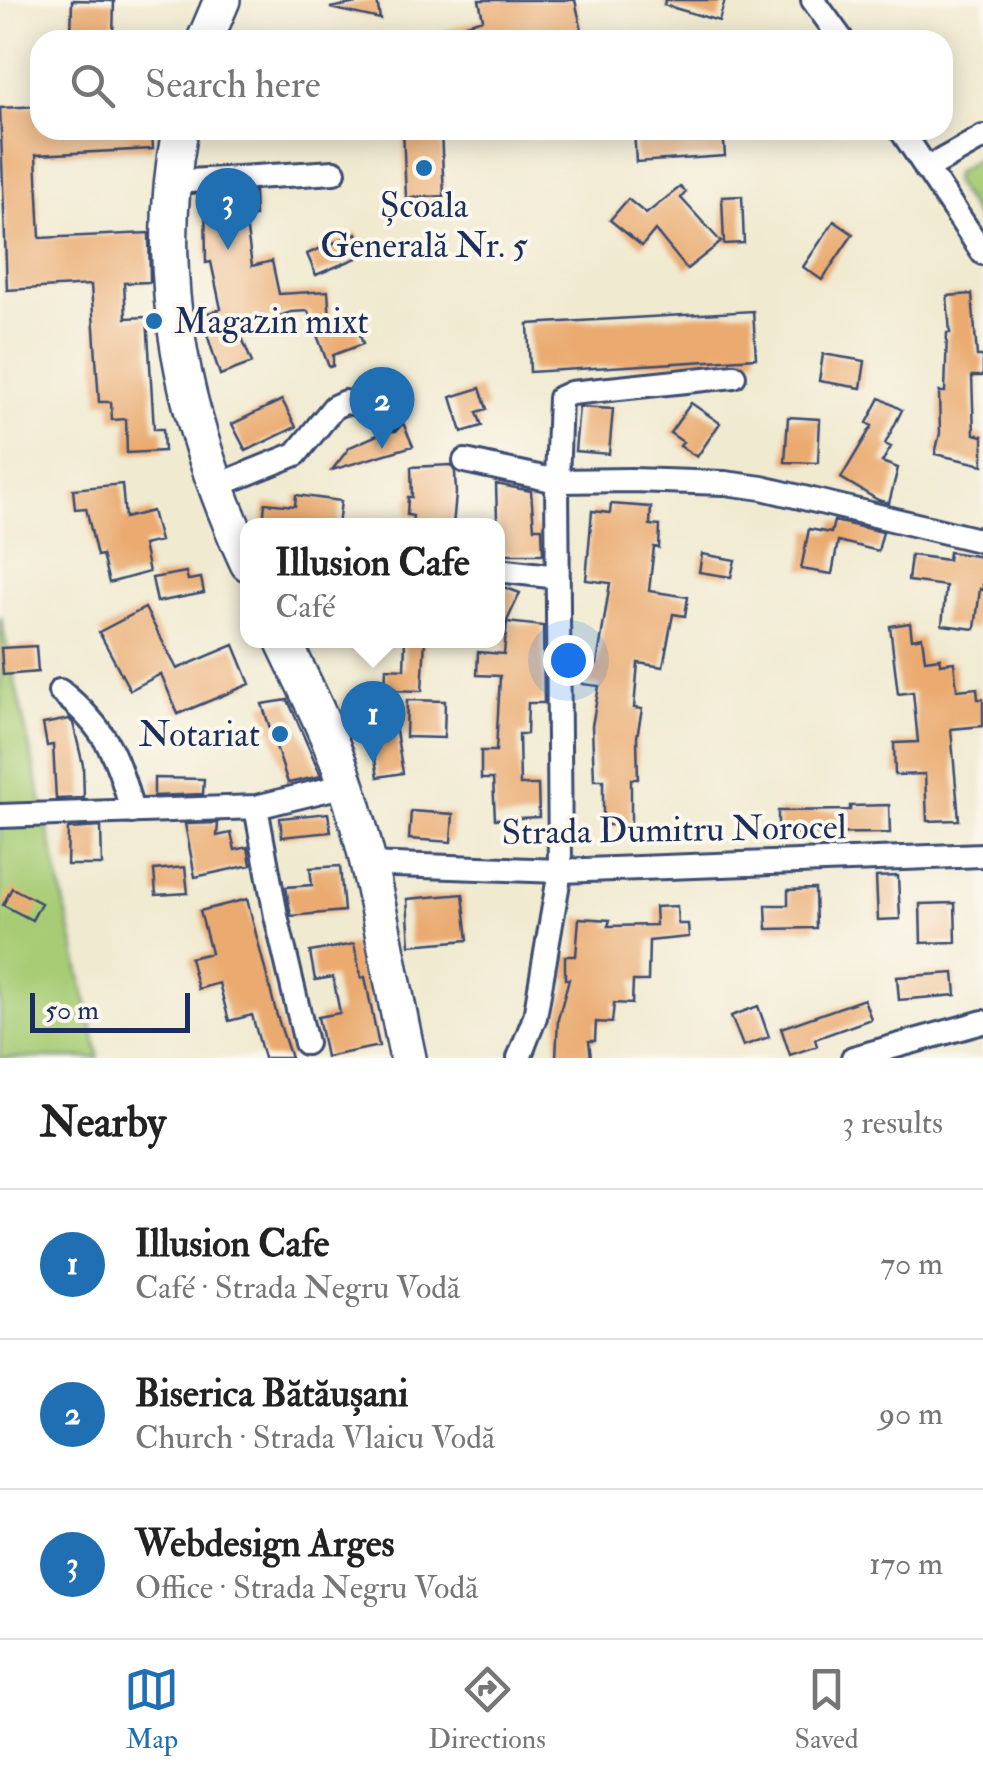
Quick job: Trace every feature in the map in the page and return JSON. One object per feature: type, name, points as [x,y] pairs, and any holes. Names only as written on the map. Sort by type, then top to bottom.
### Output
[{"type":"main road","points":[[209,30],[222,0]]},
{"type":"main road","points":[[178,140],[172,182],[170,280],[180,363],[191,413],[240,544]]},
{"type":"main road","points":[[287,648],[346,784],[408,1058]]},
{"type":"street","points":[[813,0],[835,30]]},
{"type":"street","points":[[926,168],[983,137]]},
{"type":"street","points":[[908,140],[983,254]]},
{"type":"street","points":[[172,182],[334,172]]},
{"type":"street","points":[[519,1058],[535,1016],[560,871],[558,403],[564,395],[734,376]]},
{"type":"street","points":[[216,486],[296,454],[334,408],[345,402],[388,418]]},
{"type":"street","points":[[465,461],[556,482],[724,483],[781,492],[983,541]]},
{"type":"street","points":[[505,571],[558,577]]},
{"type":"street","points":[[60,691],[84,710],[112,748],[132,812]]},
{"type":"street","points":[[0,816],[256,807],[346,784]]},
{"type":"street","points":[[256,807],[276,916],[306,1043]]},
{"type":"street","name":"Strada Dumitru Norocel","points":[[367,864],[560,871],[983,856]]},
{"type":"street","points":[[856,1057],[983,1022]]},
{"type":"green space","points":[[983,154],[983,228],[953,181],[955,173]]},
{"type":"green space","points":[[0,615],[99,1058],[0,1058]]},
{"type":"building","points":[[72,0],[114,1],[113,30],[71,30]]},
{"type":"building","points":[[373,0],[377,0],[380,19],[330,8]]},
{"type":"building","points":[[479,0],[575,0],[582,30],[446,30],[483,19]]},
{"type":"building","points":[[665,0],[725,0],[719,21],[664,5]]},
{"type":"building","points":[[30,106],[30,140],[153,140],[153,149],[36,155],[40,238],[149,233],[150,282],[124,283],[126,318],[147,317],[154,429],[163,429],[164,451],[127,453],[126,419],[112,420],[111,402],[99,402],[91,285],[7,290],[0,108]]},
{"type":"building","name":"Școala Generală Nr. 5","points":[[403,140],[441,140],[444,196],[406,198]]},
{"type":"building","points":[[635,140],[724,140],[725,156],[636,162]]},
{"type":"building","points":[[680,187],[686,192],[681,198],[721,242],[687,269],[655,230],[642,246],[610,220],[628,199],[646,214]]},
{"type":"building","points":[[254,192],[255,216],[245,217],[252,266],[272,261],[279,294],[328,291],[330,320],[352,312],[363,344],[333,355],[333,366],[329,367],[308,311],[291,312],[239,330],[252,363],[220,375],[201,315],[221,309],[211,262],[206,263],[205,195]]},
{"type":"building","points":[[742,196],[744,243],[724,244],[722,197]]},
{"type":"building","points":[[834,221],[853,234],[822,280],[803,267]]},
{"type":"building","points":[[357,233],[366,254],[316,275],[307,254]]},
{"type":"building","points":[[972,294],[977,356],[983,356],[983,376],[972,376],[974,434],[983,436],[983,465],[935,454],[940,433],[939,392],[945,392],[950,333],[947,296]]},
{"type":"building","points":[[753,311],[756,358],[530,372],[528,324]]},
{"type":"building","points":[[823,354],[865,361],[861,388],[819,381]]},
{"type":"building","points":[[480,388],[487,409],[477,412],[482,426],[462,432],[451,397]]},
{"type":"building","points":[[880,398],[902,410],[885,444],[891,447],[882,462],[898,468],[889,503],[841,478],[872,426],[867,423]]},
{"type":"building","points":[[282,400],[296,427],[246,451],[232,424]]},
{"type":"building","points":[[691,403],[720,423],[697,457],[680,446],[683,442],[670,433]]},
{"type":"building","points":[[579,407],[613,409],[609,454],[575,451]]},
{"type":"building","points":[[788,417],[820,419],[818,463],[785,462]]},
{"type":"building","points":[[403,423],[413,446],[332,470],[350,447],[396,431]]},
{"type":"building","points":[[451,465],[455,472],[454,518],[407,515],[408,497],[412,497],[411,467]]},
{"type":"building","points":[[122,484],[125,518],[152,511],[160,541],[143,545],[149,572],[109,583],[102,555],[97,556],[86,508],[75,509],[73,489]]},
{"type":"building","points":[[496,484],[531,491],[534,528],[542,528],[543,554],[505,554],[505,518],[497,518]]},
{"type":"building","points":[[296,495],[341,501],[339,518],[264,518],[265,503],[295,506]]},
{"type":"building","points":[[611,504],[651,507],[650,525],[660,526],[649,591],[688,597],[685,616],[673,614],[663,667],[638,663],[634,708],[642,709],[637,737],[638,779],[631,779],[631,825],[603,825],[603,780],[594,780],[592,726],[599,686],[582,684],[584,662],[597,664],[610,583],[586,580],[592,511],[610,513]]},
{"type":"building","points":[[834,521],[883,532],[878,551],[838,541],[832,574],[801,569],[809,529],[831,533]]},
{"type":"building","points":[[949,552],[983,557],[983,590],[980,589],[975,629],[942,625],[946,586],[908,581],[911,555],[948,560]]},
{"type":"building","points":[[702,554],[735,560],[731,577],[699,572]]},
{"type":"building","points":[[186,572],[188,580],[201,578],[204,593],[157,602],[152,578]]},
{"type":"building","points":[[505,588],[520,593],[505,625]]},
{"type":"building","points":[[145,608],[177,669],[234,645],[250,684],[178,714],[161,674],[130,690],[99,632]]},
{"type":"building","points":[[507,622],[543,626],[544,703],[528,703],[527,734],[519,734],[520,785],[538,785],[539,817],[495,819],[493,779],[481,779],[481,751],[496,751],[500,676],[477,675],[478,652],[504,654]]},
{"type":"building","points":[[910,623],[912,639],[922,637],[925,660],[940,658],[940,664],[954,662],[957,690],[977,688],[978,699],[983,699],[983,726],[951,729],[959,820],[927,821],[925,774],[895,775],[894,743],[918,742],[913,692],[898,694],[890,626]]},
{"type":"building","points":[[36,646],[38,672],[3,675],[1,648]]},
{"type":"building","points":[[405,648],[425,648],[422,691],[385,690],[386,668],[404,669]]},
{"type":"building","points":[[288,700],[321,776],[288,783],[262,704]]},
{"type":"building","points":[[407,700],[445,701],[444,738],[406,737]]},
{"type":"building","points":[[69,719],[83,765],[84,798],[56,799],[53,745],[47,746],[43,724]]},
{"type":"building","points":[[396,731],[403,773],[378,777],[371,735]]},
{"type":"building","points":[[154,778],[204,779],[203,794],[154,796]]},
{"type":"building","points":[[889,805],[890,833],[778,834],[778,811]]},
{"type":"building","points":[[411,811],[453,814],[451,842],[409,839]]},
{"type":"building","points":[[328,813],[331,832],[282,837],[280,818]]},
{"type":"building","points":[[218,823],[217,836],[231,833],[235,850],[248,847],[251,865],[195,877],[185,824]]},
{"type":"building","points":[[101,827],[102,865],[67,865],[68,829]]},
{"type":"building","points":[[340,866],[344,911],[291,916],[286,887],[312,885],[310,868]]},
{"type":"building","points":[[185,867],[188,893],[156,895],[154,870]]},
{"type":"building","points":[[898,876],[900,919],[878,920],[876,877]]},
{"type":"building","points":[[12,888],[41,903],[32,920],[3,905]]},
{"type":"building","points":[[815,889],[816,928],[767,929],[766,905],[788,905],[788,890]]},
{"type":"building","points":[[463,894],[468,940],[410,945],[407,899]]},
{"type":"building","points":[[247,899],[291,1058],[264,1058],[252,1015],[229,1021],[219,983],[198,989],[190,958],[211,953],[200,911]]},
{"type":"building","points":[[955,903],[956,942],[921,943],[920,904]]},
{"type":"building","points":[[677,906],[678,924],[688,924],[689,937],[649,941],[648,981],[633,981],[632,1004],[614,1003],[612,1023],[596,1022],[595,1041],[589,1041],[591,1058],[556,1058],[558,1019],[569,979],[565,979],[565,956],[576,956],[579,918],[610,920],[608,926],[656,925],[655,907]]},
{"type":"building","points":[[354,944],[379,1046],[326,1057],[318,1017],[340,1013],[333,977],[315,980],[310,952]]},
{"type":"building","points":[[954,973],[956,995],[899,1000],[897,977]]},
{"type":"building","points":[[864,999],[871,1019],[815,1039],[817,1046],[790,1055],[781,1028]]},
{"type":"building","points":[[758,1006],[769,1037],[743,1046],[731,1016]]},
{"type":"place","name":"Școala Generală Nr. 5","points":[[424,168]]},
{"type":"place","name":"Webdesign Arges","points":[[228,250]]},
{"type":"place","name":"Magazin mixt","points":[[154,321]]},
{"type":"place","name":"Biserica Bătăușani","points":[[382,449]]},
{"type":"place","name":"Notariat","points":[[280,734]]},
{"type":"place","name":"Illusion Cafe","points":[[373,763]]}]
